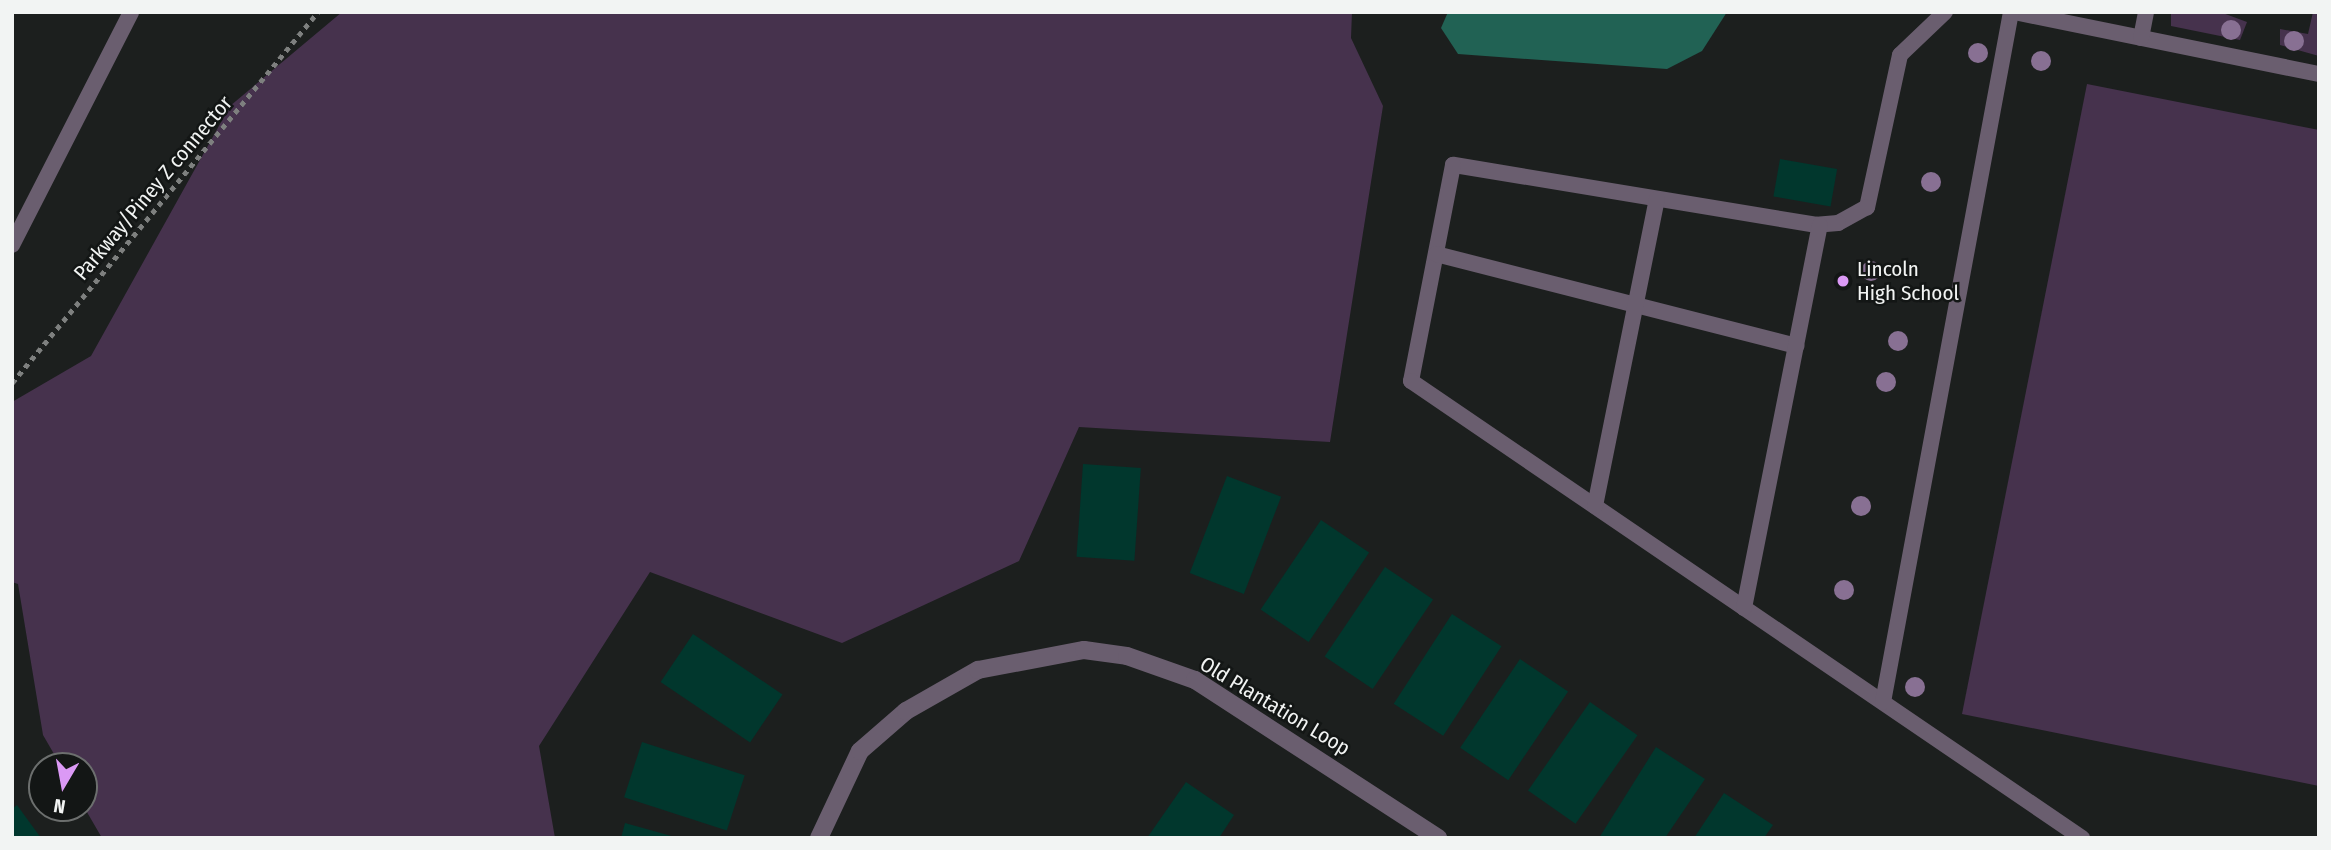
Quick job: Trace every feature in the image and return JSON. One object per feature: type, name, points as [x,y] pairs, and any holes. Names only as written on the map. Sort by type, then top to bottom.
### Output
[{"type":"street","name":"Old Plantation Loop","points":[[819,838],[860,751],[906,711],[978,670],[1084,650],[1127,656],[1195,680],[1438,838]]},
{"type":"lane","points":[[12,245],[131,12]]},
{"type":"lane","points":[[1945,12],[1900,55],[1867,207],[1857,217],[1820,225],[1453,165],[1411,381],[2082,838]]},
{"type":"lane","points":[[1883,702],[2012,12],[2319,74]]},
{"type":"lane","points":[[2141,38],[2146,12]]},
{"type":"lane","points":[[1595,506],[1657,199]]},
{"type":"lane","points":[[1744,608],[1820,225]]},
{"type":"lane","points":[[1436,254],[1796,346]]},
{"type":"path","name":"Parkway/Piney Z connector","points":[[12,383],[318,12]]},
{"type":"shaded area","points":[[342,12],[1352,12],[1351,38],[1383,106],[1330,442],[1079,427],[1019,561],[842,643],[650,572],[539,746],[555,838],[102,838],[93,822],[98,822],[98,752],[53,752],[43,735],[18,584],[12,582],[12,402],[91,356],[230,106]]},
{"type":"shaded area","points":[[1448,12],[1727,12],[1702,51],[1667,69],[1458,54],[1441,28]]},
{"type":"shaded area","points":[[2171,12],[2220,12],[2247,22],[2240,40],[2171,26]]},
{"type":"shaded area","points":[[2313,12],[2319,12],[2319,56],[2280,45],[2280,29],[2308,34]]},
{"type":"shaded area","points":[[2087,84],[2319,130],[2319,786],[1962,714]]},
{"type":"building","points":[[1780,159],[1837,169],[1831,206],[1773,196]]},
{"type":"building","points":[[1083,464],[1141,468],[1134,561],[1077,557]]},
{"type":"building","points":[[1227,476],[1281,497],[1244,594],[1190,573]]},
{"type":"building","points":[[1321,520],[1369,552],[1309,642],[1261,610]]},
{"type":"building","points":[[1385,567],[1433,599],[1373,689],[1325,657]]},
{"type":"building","points":[[1452,614],[1501,646],[1443,736],[1394,704]]},
{"type":"building","points":[[693,634],[783,694],[750,742],[661,682]]},
{"type":"building","points":[[1520,659],[1568,691],[1508,780],[1460,748]]},
{"type":"building","points":[[1590,702],[1638,735],[1576,824],[1528,790]]},
{"type":"building","points":[[642,742],[745,775],[727,831],[624,797]]},
{"type":"building","points":[[1656,747],[1705,779],[1665,838],[1599,838]]},
{"type":"building","points":[[1186,782],[1234,815],[1219,838],[1147,838]]},
{"type":"building","points":[[1724,793],[1773,825],[1764,838],[1694,838]]},
{"type":"building","points":[[17,805],[41,838],[12,838],[12,809]]},
{"type":"building","points":[[625,823],[675,837],[675,838],[621,838]]},
{"type":"place","name":"Lincoln High School","points":[[1843,281]]}]
